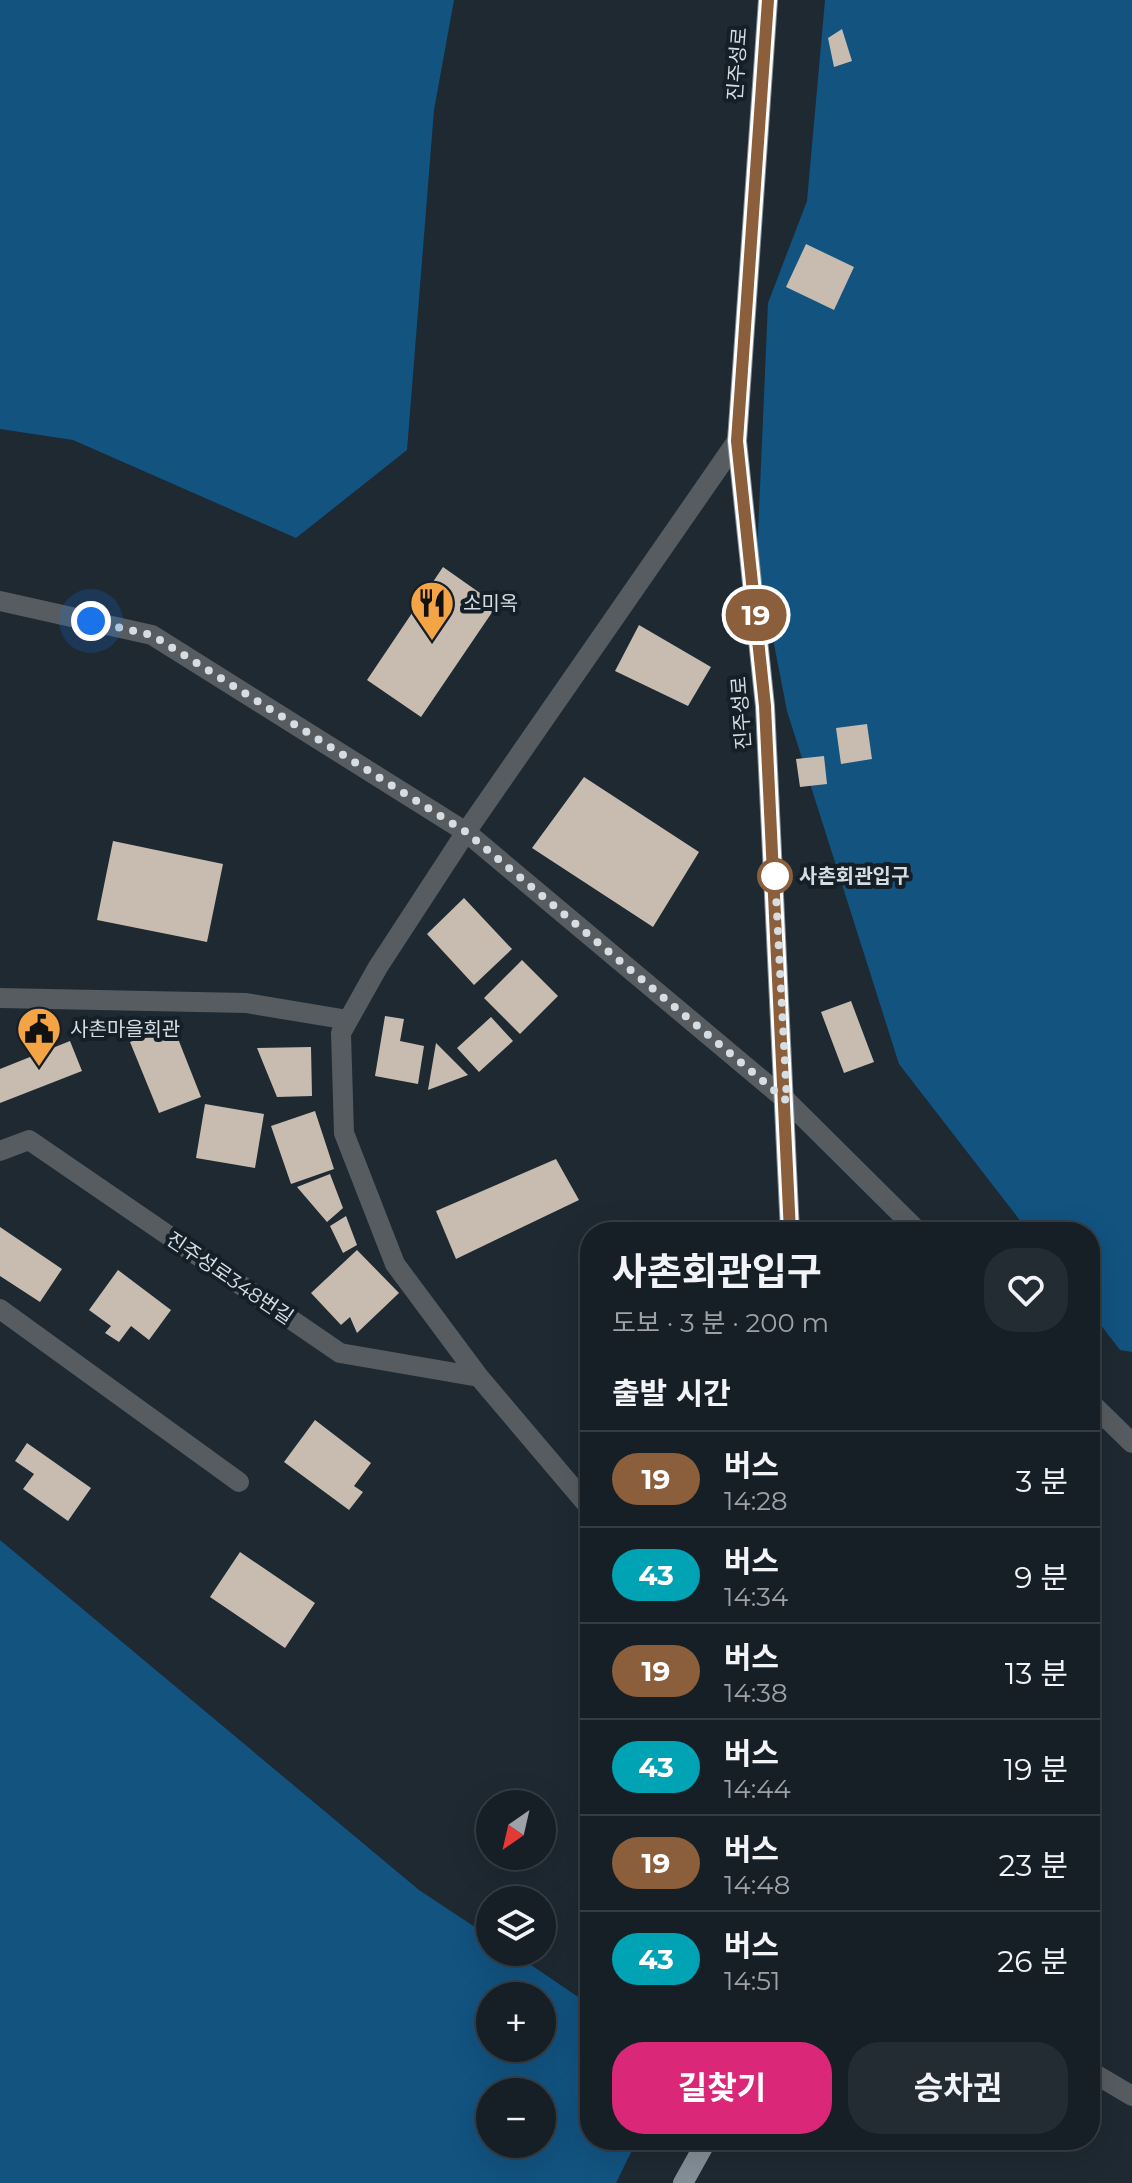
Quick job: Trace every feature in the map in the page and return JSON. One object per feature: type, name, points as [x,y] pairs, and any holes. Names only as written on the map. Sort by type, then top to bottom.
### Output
[{"type":"main road","name":"진주성로","points":[[768,0],[737,441],[765,706],[787,1101],[790,1222]]},
{"type":"main road","points":[[683,2183],[701,2150]]},
{"type":"street","points":[[580,1496],[479,1377],[395,1264],[344,1133],[341,1033],[378,967],[466,832],[737,441]]},
{"type":"street","points":[[0,601],[152,635],[466,832],[787,1101],[909,1222]]},
{"type":"street","points":[[0,998],[246,1003],[348,1020]]},
{"type":"street","name":"진주성로348번길","points":[[0,1151],[29,1140],[340,1353],[479,1377]]},
{"type":"street","points":[[0,1309],[239,1482]]},
{"type":"street","points":[[1100,1412],[1132,1443]]},
{"type":"street","points":[[1100,2077],[1132,2096]]},
{"type":"shaded area","points":[[0,0],[454,0],[434,110],[407,450],[296,538],[73,440],[0,429]]},
{"type":"shaded area","points":[[825,0],[1132,0],[1132,1352],[1120,1350],[1100,1324],[1100,1222],[1021,1222],[899,1064],[787,711],[757,556],[768,303],[807,201]]},
{"type":"shaded area","points":[[0,1540],[419,1890],[476,1928],[476,1966],[533,1966],[580,1998],[580,2150],[632,2150],[616,2183],[0,2183]]},
{"type":"building","points":[[842,29],[852,61],[834,67],[828,38]]},
{"type":"building","points":[[806,244],[854,267],[834,310],[786,287]]},
{"type":"building","name":"소미옥","points":[[443,567],[497,605],[421,717],[367,680]]},
{"type":"building","points":[[639,625],[711,667],[688,706],[615,671]]},
{"type":"building","points":[[867,724],[872,759],[841,764],[836,728]]},
{"type":"building","points":[[824,756],[827,784],[800,787],[796,759]]},
{"type":"building","points":[[584,777],[699,852],[653,927],[532,848]]},
{"type":"building","points":[[113,841],[223,864],[207,942],[97,920]]},
{"type":"building","points":[[464,898],[512,949],[474,985],[427,934]]},
{"type":"building","points":[[522,960],[558,996],[520,1034],[484,998]]},
{"type":"building","points":[[851,1001],[874,1062],[844,1073],[821,1012]]},
{"type":"building","points":[[385,1016],[404,1019],[400,1041],[424,1046],[418,1084],[375,1076]]},
{"type":"building","points":[[491,1017],[513,1041],[479,1072],[457,1048]]},
{"type":"building","points":[[173,1026],[201,1097],[159,1113],[130,1042]]},
{"type":"building","points":[[70,1041],[82,1071],[0,1103],[0,1069]]},
{"type":"building","points":[[436,1043],[468,1075],[428,1090]]},
{"type":"building","points":[[311,1047],[312,1096],[277,1097],[257,1048]]},
{"type":"building","points":[[205,1104],[264,1114],[255,1168],[196,1158]]},
{"type":"building","points":[[315,1111],[334,1169],[291,1184],[271,1126]]},
{"type":"building","points":[[556,1159],[579,1200],[456,1259],[436,1211]]},
{"type":"building","points":[[330,1174],[343,1208],[327,1222],[297,1187]]},
{"type":"building","points":[[346,1216],[357,1245],[343,1253],[330,1226]]},
{"type":"building","points":[[0,1227],[62,1269],[40,1302],[0,1276]]},
{"type":"building","points":[[357,1250],[399,1293],[357,1333],[350,1317],[341,1325],[311,1293]]},
{"type":"building","points":[[118,1270],[171,1310],[149,1340],[131,1326],[119,1342],[105,1333],[111,1326],[89,1310]]},
{"type":"building","points":[[315,1420],[371,1463],[354,1486],[363,1492],[349,1510],[284,1462]]},
{"type":"building","points":[[27,1443],[91,1488],[68,1521],[23,1489],[34,1474],[15,1461]]},
{"type":"building","points":[[240,1552],[315,1603],[285,1648],[210,1597]]},
{"type":"bus line","name":"19","points":[[768,0],[737,441],[765,706],[787,1101],[790,1222]]},
{"type":"place","name":"소미옥","points":[[432,642]]},
{"type":"place","name":"사촌회관입구","points":[[775,876]]},
{"type":"place","name":"사촌마을회관","points":[[39,1068]]},
{"type":"route","points":[[91,621],[152,635],[466,832],[787,1101],[775,876]]}]
